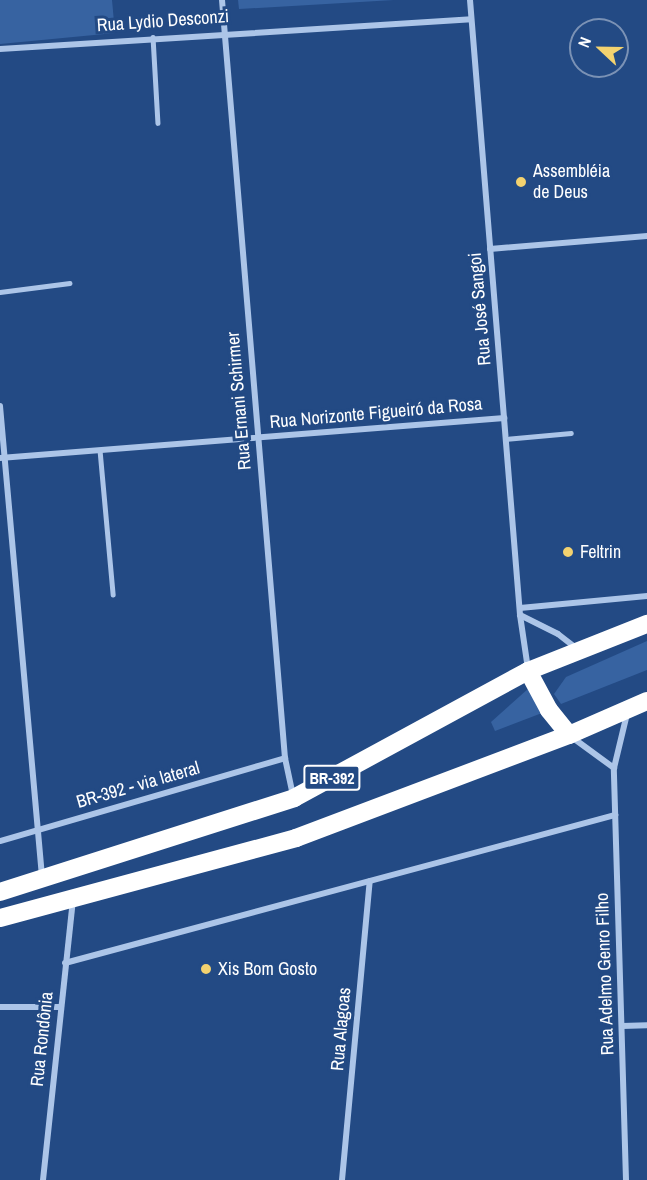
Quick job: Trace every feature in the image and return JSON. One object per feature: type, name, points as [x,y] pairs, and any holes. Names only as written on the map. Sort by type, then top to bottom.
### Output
[{"type":"highway","name":"BR-392","points":[[0,892],[294,798],[528,671],[647,624]]},
{"type":"highway","points":[[528,671],[549,710],[569,735]]},
{"type":"highway","name":"BR-392","points":[[0,918],[73,901],[296,838],[569,735],[642,703]]},
{"type":"street","name":"Rua Ernani Schirmer","points":[[222,0],[285,758],[294,798]]},
{"type":"street","name":"Rua José Sangoi","points":[[470,0],[520,612],[528,671]]},
{"type":"street","name":"Rua Lydio Desconzi","points":[[0,49],[224,32],[471,18]]},
{"type":"street","points":[[490,249],[647,236]]},
{"type":"street","points":[[0,406],[2,458],[43,880]]},
{"type":"street","name":"Rua Norizonte Figueiró da Rosa","points":[[2,458],[504,418]]},
{"type":"street","points":[[520,612],[647,596]]},
{"type":"street","points":[[520,612],[558,634],[579,651]]},
{"type":"street","name":"Rua Adelmo Genro Filho","points":[[626,1180],[614,768],[628,712],[642,703]]},
{"type":"street","points":[[569,735],[614,768]]},
{"type":"street","name":"BR-392 - via lateral","points":[[0,842],[285,758]]},
{"type":"street","points":[[65,963],[615,815]]},
{"type":"street","name":"Rua Alagoas","points":[[342,1180],[370,881]]},
{"type":"street","name":"Rua Rondônia","points":[[43,1180],[73,901]]},
{"type":"street","points":[[0,1007],[60,1007]]},
{"type":"street","points":[[622,1026],[647,1025]]},
{"type":"lane","points":[[153,37],[158,123]]},
{"type":"lane","points":[[0,292],[69,283]]},
{"type":"lane","points":[[506,439],[571,433]]},
{"type":"lane","points":[[100,450],[113,594]]},
{"type":"shaded area","points":[[0,0],[112,0],[115,33],[0,44]]},
{"type":"shaded area","points":[[238,0],[394,0],[239,9]]},
{"type":"shaded area","points":[[647,641],[647,670],[561,704],[554,694],[566,677]]},
{"type":"shaded area","points":[[529,688],[542,713],[495,731],[491,722]]},
{"type":"place","name":"Assembléia de Deus","points":[[521,182]]},
{"type":"place","name":"Feltrin","points":[[568,552]]},
{"type":"place","name":"Xis Bom Gosto","points":[[206,969]]}]
